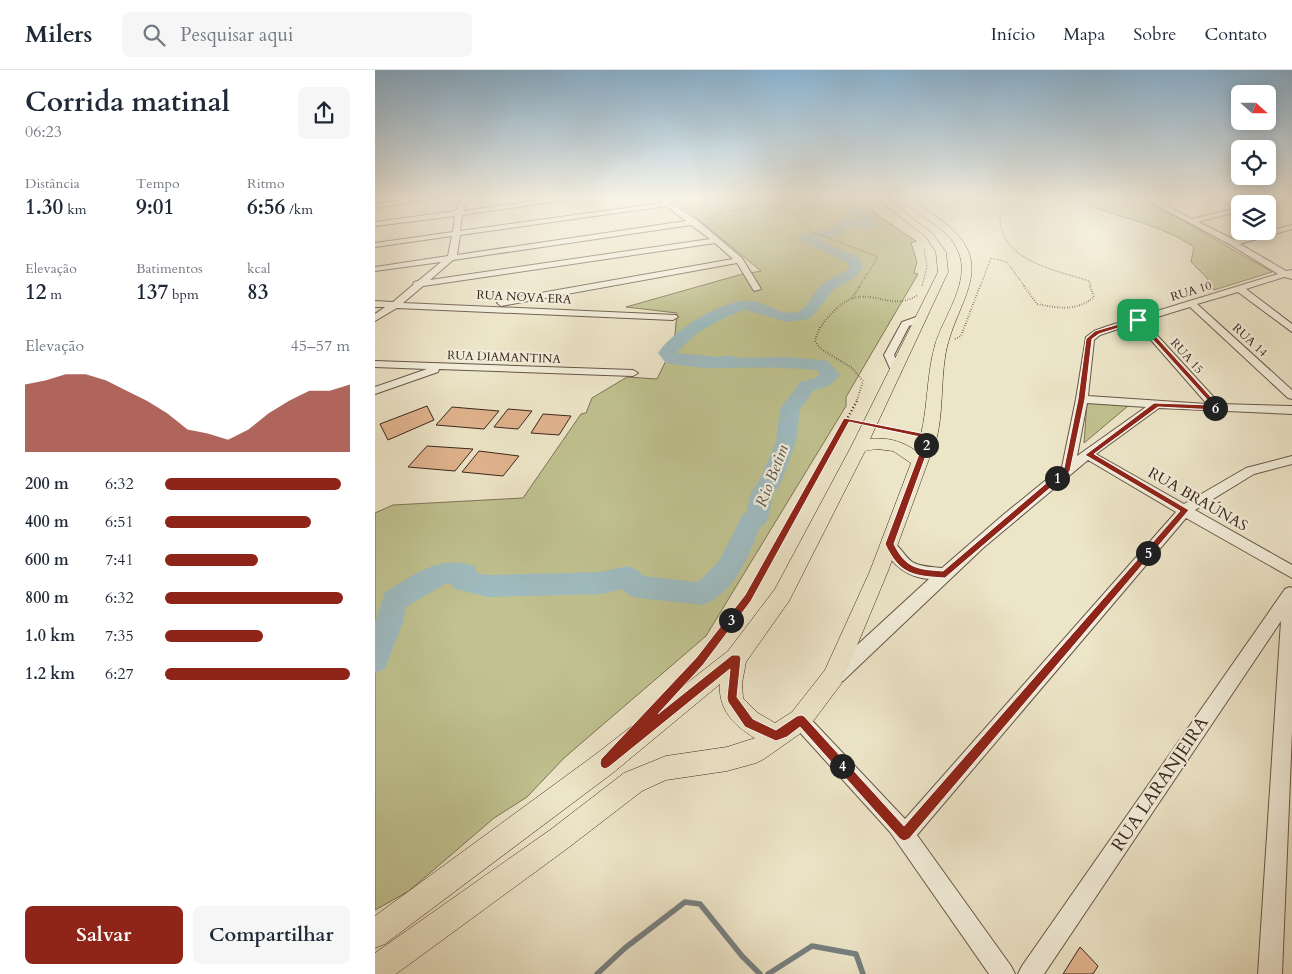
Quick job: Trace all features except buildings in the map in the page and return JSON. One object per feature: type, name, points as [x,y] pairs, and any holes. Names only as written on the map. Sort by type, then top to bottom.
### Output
[{"type":"main road","points":[[375,934],[605,763],[736,658],[782,595],[859,447],[922,318],[943,272],[941,252],[932,240]]},
{"type":"main road","points":[[375,971],[559,839],[633,782],[666,768],[727,759],[756,751],[792,726],[828,684],[844,652],[889,544],[932,428],[935,375],[941,346],[966,277],[966,256],[957,240]]},
{"type":"main road","points":[[859,447],[875,443],[886,443],[905,449],[920,462]]},
{"type":"main road","points":[[736,658],[732,698],[749,723],[776,736],[792,726]]},
{"type":"street","points":[[375,245],[410,240]]},
{"type":"street","points":[[375,318],[395,305],[417,284],[453,256],[454,240]]},
{"type":"street","points":[[375,268],[565,240]]},
{"type":"street","points":[[417,284],[716,240]]},
{"type":"street","points":[[717,240],[739,260],[757,289]]},
{"type":"street","points":[[1229,240],[1290,275]]},
{"type":"street","points":[[1234,243],[1244,240]]},
{"type":"street","points":[[478,307],[739,260]]},
{"type":"street","name":"RUA 10","points":[[1068,469],[1081,399],[1089,339],[1097,333],[1191,303],[1290,275]]},
{"type":"street","points":[[1240,290],[1292,329]]},
{"type":"street","name":"RUA 14","points":[[1191,303],[1292,396]]},
{"type":"street","name":"RUA NOVA ERA","points":[[375,304],[673,317]]},
{"type":"street","name":"RUA 15","points":[[1138,320],[1217,408]]},
{"type":"street","name":"RUA DIAMANTINA","points":[[375,364],[442,368],[633,373]]},
{"type":"street","points":[[375,391],[442,368]]},
{"type":"street","points":[[1081,399],[1217,408],[1292,410]]},
{"type":"street","points":[[828,684],[945,574],[1068,469],[1157,404]]},
{"type":"street","name":"RUA BRAÚNAS","points":[[1088,455],[1292,572]]},
{"type":"street","points":[[904,835],[1185,510],[1250,471],[1292,460]]},
{"type":"street","points":[[889,544],[896,557],[906,567],[918,572],[945,574]]},
{"type":"street","points":[[1270,974],[1291,592]]},
{"type":"street","name":"RUA LARANJEIRA","points":[[1030,974],[1291,592]]},
{"type":"street","points":[[792,726],[904,835],[1003,974]]},
{"type":"path","points":[[834,240],[878,257],[851,298]]},
{"type":"path","points":[[941,346],[961,336],[991,258],[1007,262],[1037,304],[1070,310],[1087,304],[1094,297],[1089,281],[1028,258],[1011,249],[1007,240]]},
{"type":"path","points":[[693,669],[748,598],[859,397],[863,381],[852,368],[821,349],[815,341],[816,333],[823,321],[851,298],[862,297],[895,301],[912,300],[918,295],[927,275],[929,261],[924,247]]},
{"type":"path","points":[[847,420],[929,436]]},
{"type":"green space","points":[[724,240],[916,241],[911,243],[917,262],[914,273],[918,274],[846,397],[846,406],[706,636],[564,758],[527,797],[494,818],[409,891],[375,910],[375,513],[393,505],[523,498],[581,414],[586,413],[592,398],[627,377],[657,379],[674,344],[677,313],[626,307],[739,275],[761,271]]},
{"type":"green space","points":[[1182,240],[1217,240],[1272,272],[1214,290],[1206,277],[1191,262],[1194,247]]},
{"type":"green space","points":[[1087,402],[1128,406],[1084,443]]},
{"type":"waterway","name":"Rio Betim","points":[[375,659],[389,622],[394,600],[442,573],[465,574],[462,580],[487,586],[601,583],[627,577],[638,587],[703,594],[728,569],[751,521],[756,519],[762,493],[770,483],[786,442],[790,409],[807,386],[822,382],[831,375],[822,365],[787,362],[737,363],[727,360],[720,363],[672,359],[667,353],[671,346],[691,330],[732,309],[752,305],[762,311],[787,317],[802,316],[807,313],[828,287],[850,274],[856,268],[855,261],[811,240]]},
{"type":"waterway","name":"Rio Betim","points":[[597,974],[625,948],[685,902],[700,904],[742,956],[760,974]]},
{"type":"waterway","name":"Rio Betim","points":[[768,974],[812,946],[856,954],[863,974]]},
{"type":"route","points":[[1138,320],[1217,408],[1157,404],[1088,455],[1185,510],[904,835],[801,720],[776,736],[749,723],[732,698],[736,658],[605,763],[700,662],[748,598],[847,420],[929,436],[889,544],[896,557],[906,567],[918,572],[945,574],[1068,469],[1081,399],[1089,339],[1097,333],[1138,320]]}]
